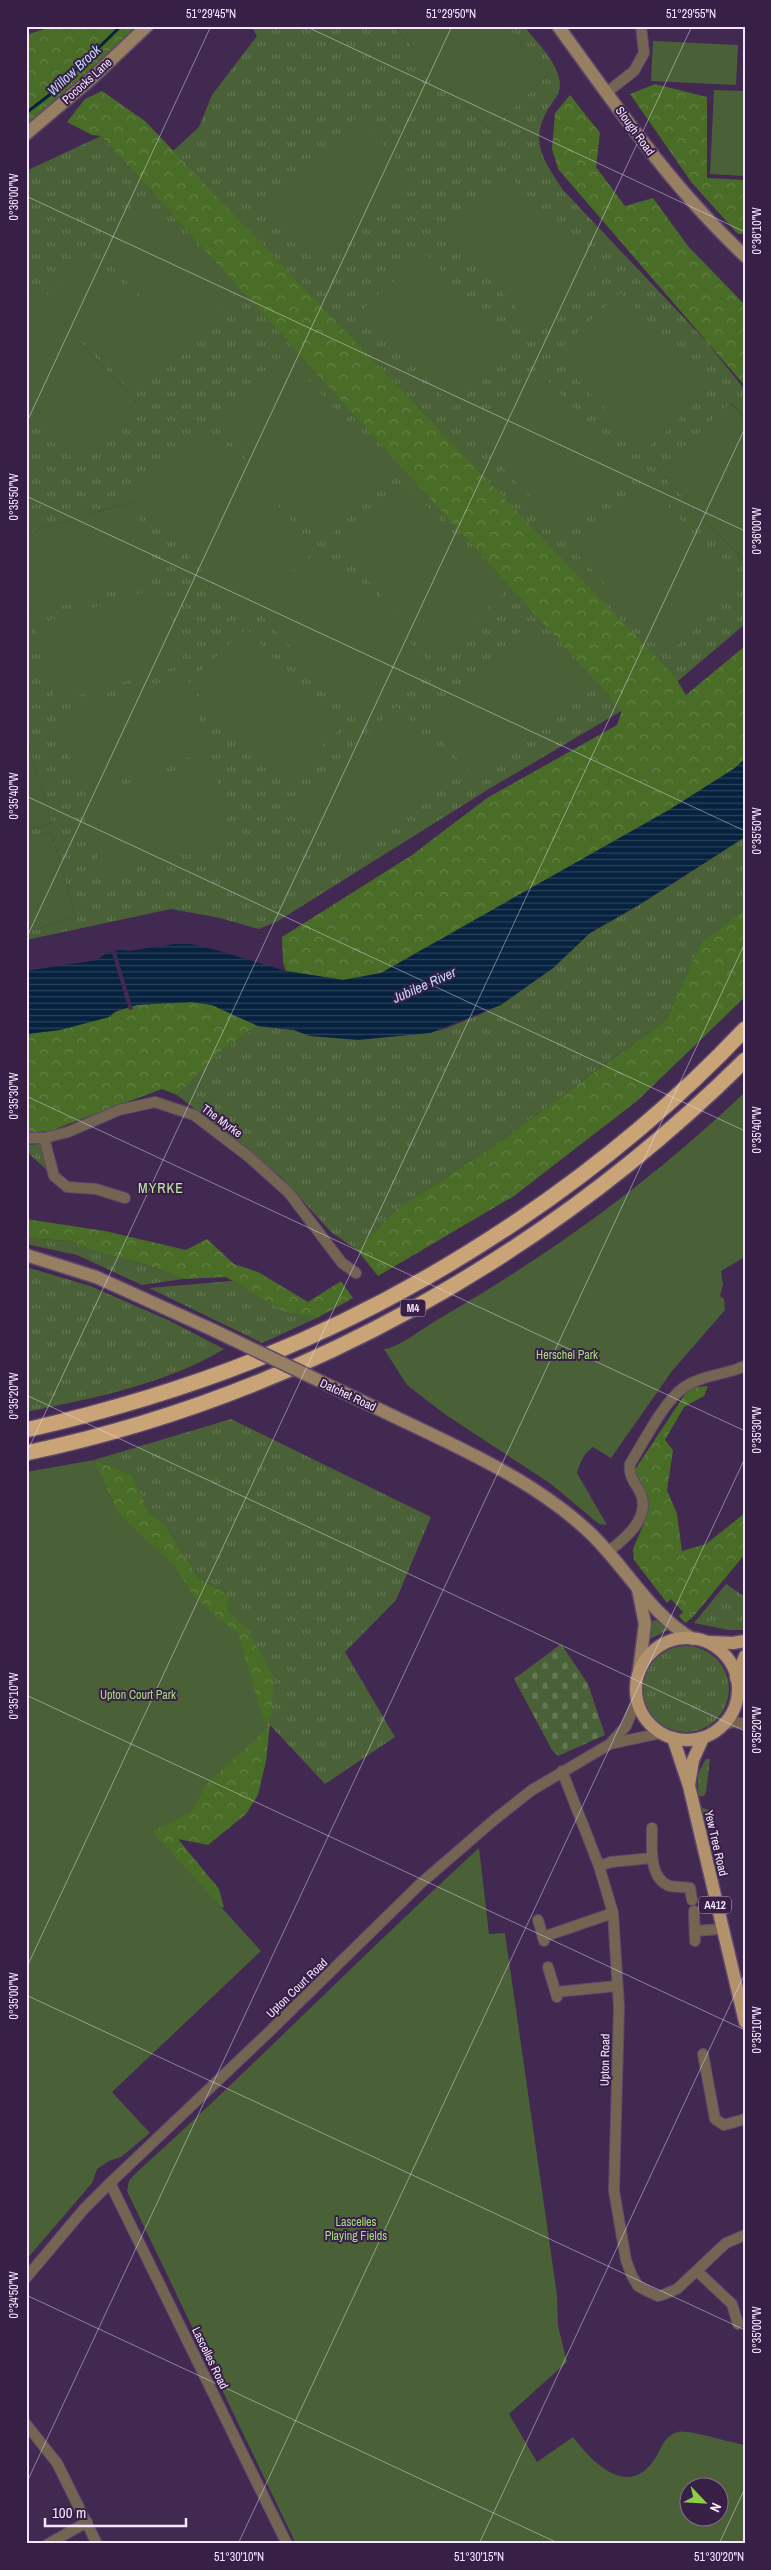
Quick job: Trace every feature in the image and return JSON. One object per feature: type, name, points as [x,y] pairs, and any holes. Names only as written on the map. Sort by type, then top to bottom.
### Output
[{"type":"highway","name":"M4","points":[[26,1430],[121,1406],[257,1360],[416,1282],[488,1239],[588,1170],[685,1088],[745,1029]]},
{"type":"highway","name":"M4","points":[[26,1453],[77,1442],[173,1413],[257,1382],[352,1341],[430,1299],[498,1258],[582,1201],[652,1145],[745,1060]]},
{"type":"main road","name":"Pococks Lane","points":[[26,134],[91,79],[147,26]]},
{"type":"main road","name":"Slough Road","points":[[558,26],[657,161],[718,230],[745,256]]},
{"type":"main road","name":"Slough Road","points":[[718,230],[745,244]]},
{"type":"main road","name":"Datchet Road","points":[[26,1255],[102,1280],[213,1330],[465,1451],[546,1498],[576,1520],[608,1552],[670,1623],[693,1639]]},
{"type":"main road","name":"Datchet Road","points":[[637,1587],[645,1624],[639,1671]]},
{"type":"main road","points":[[745,1641],[733,1643],[706,1642],[693,1639],[667,1642],[655,1649],[639,1671],[636,1686],[637,1700],[642,1714],[650,1725],[667,1736],[688,1740],[703,1738],[723,1725],[732,1713],[737,1699],[737,1681],[745,1656]]},
{"type":"main road","points":[[706,1642],[726,1656],[737,1681]]},
{"type":"main road","name":"Yew Tree Road","points":[[667,1736],[689,1786],[721,1929],[745,2022]]},
{"type":"main road","name":"Yew Tree Road","points":[[689,1786],[693,1760],[703,1738]]},
{"type":"street","points":[[606,92],[634,70],[644,53],[641,26]]},
{"type":"street","name":"The Myrke","points":[[26,1138],[44,1138],[85,1127],[119,1110],[155,1102],[194,1114],[249,1157],[289,1193],[342,1263],[356,1273]]},
{"type":"street","points":[[44,1138],[54,1176],[67,1187],[96,1190],[125,1198]]},
{"type":"street","points":[[608,1552],[631,1532],[641,1517],[642,1498],[630,1477],[630,1464],[672,1400],[683,1388],[695,1382],[745,1366]]},
{"type":"street","points":[[737,1681],[745,1696]]},
{"type":"street","name":"Upton Court Road","points":[[26,2278],[84,2209],[110,2183],[270,2032],[420,1884],[532,1790],[610,1744],[626,1726],[637,1700]]},
{"type":"street","points":[[723,1725],[733,1722],[745,1724]]},
{"type":"street","name":"Upton Court Road","points":[[610,1744],[667,1736]]},
{"type":"street","name":"Upton Road","points":[[562,1771],[599,1866],[613,1913],[617,1986],[614,2191],[626,2260],[632,2276],[638,2286],[658,2296],[676,2289],[726,2243],[745,2235]]},
{"type":"street","points":[[652,1828],[652,1858],[659,1876],[668,1885],[690,1888],[692,1900]]},
{"type":"street","points":[[599,1866],[610,1862],[652,1858]]},
{"type":"street","points":[[694,1911],[695,1936],[721,1929]]},
{"type":"street","points":[[538,1920],[543,1939],[613,1913]]},
{"type":"street","points":[[548,1966],[557,1995],[617,1986]]},
{"type":"street","points":[[703,2054],[716,2119],[724,2125],[745,2119]]},
{"type":"street","name":"Lascelles Road","points":[[110,2183],[287,2544]]},
{"type":"street","points":[[697,2271],[732,2304],[738,2324]]},
{"type":"street","points":[[26,2424],[58,2463],[97,2544]]},
{"type":"street","points":[[48,2544],[87,2522]]},
{"type":"green space","points":[[54,26],[138,26],[26,128],[26,35]]},
{"type":"green space","points":[[251,26],[393,26],[489,130],[549,74],[505,26],[524,26],[552,61],[559,77],[560,88],[542,121],[539,142],[541,151],[550,169],[563,190],[706,341],[745,390],[745,418],[731,403],[659,471],[745,562],[745,624],[678,681],[173,151],[199,127],[212,95],[257,36]]},
{"type":"green space","points":[[393,26],[505,26],[549,74],[489,130]]},
{"type":"green space","points":[[653,41],[738,45],[736,85],[651,81]]},
{"type":"green space","points":[[655,84],[707,97],[707,178],[745,180],[745,234],[738,234],[692,183],[630,94]]},
{"type":"green space","points":[[714,90],[745,91],[745,176],[710,174]]},
{"type":"green space","points":[[102,91],[145,121],[675,677],[686,695],[745,646],[745,759],[735,768],[669,810],[381,973],[343,980],[286,971],[283,962],[282,937],[412,855],[487,798],[617,725],[622,710],[101,136],[92,135],[67,122],[85,99]]},
{"type":"green space","points":[[570,95],[600,133],[596,167],[625,206],[653,198],[688,246],[745,305],[745,386],[558,169],[552,149],[555,113]]},
{"type":"green space","points":[[357,117],[411,174],[318,263],[264,207]]},
{"type":"green space","points":[[101,136],[623,710],[489,789],[278,921],[259,929],[220,918],[171,909],[26,940],[26,932],[76,917],[51,832],[26,840],[26,831],[52,823],[26,736],[26,609],[29,616],[135,501],[26,533],[26,399],[79,455],[136,402],[32,290],[26,295],[26,171]]},
{"type":"green space","points":[[511,177],[599,274],[536,330],[449,233]]},
{"type":"green space","points":[[146,202],[233,295],[183,342],[96,249]]},
{"type":"green space","points":[[424,252],[515,350],[453,408],[362,310]]},
{"type":"green space","points":[[91,254],[179,346],[132,391],[44,298]]},
{"type":"green space","points":[[32,290],[136,402],[79,456],[26,399],[26,295]]},
{"type":"green space","points":[[620,292],[711,389],[645,451],[554,355]]},
{"type":"green space","points":[[284,354],[395,474],[323,542],[211,421]]},
{"type":"green space","points":[[537,369],[629,467],[562,530],[470,433]]},
{"type":"green space","points":[[730,403],[745,418],[745,562],[659,471]]},
{"type":"green space","points":[[205,425],[317,549],[244,616],[131,492]]},
{"type":"green space","points":[[404,481],[505,592],[436,655],[335,544]]},
{"type":"green space","points":[[646,482],[741,586],[669,653],[573,549]]},
{"type":"green space","points":[[135,501],[157,578],[28,616],[26,609],[26,533]]},
{"type":"green space","points":[[325,551],[428,661],[362,723],[259,613]]},
{"type":"green space","points":[[162,587],[185,664],[56,702],[34,625]]},
{"type":"green space","points":[[531,621],[589,685],[480,783],[423,720]]},
{"type":"green space","points":[[246,629],[341,728],[283,783],[189,684],[208,752],[79,790],[57,713],[186,675],[188,683]]},
{"type":"green space","points":[[397,706],[453,768],[350,862],[294,800]]},
{"type":"green space","points":[[26,736],[52,823],[26,831]]},
{"type":"green space","points":[[211,760],[233,840],[103,877],[81,797]]},
{"type":"green space","points":[[51,832],[76,917],[26,932],[26,840]]},
{"type":"green space","points":[[745,837],[745,909],[701,942],[666,1020],[489,1149],[395,1210],[357,1250],[331,1232],[282,1178],[177,1095],[223,1050],[258,1026],[294,1030],[310,1036],[406,1035],[430,1033],[488,1011],[553,968],[590,933],[639,905]]},
{"type":"green space","points":[[745,909],[745,997],[637,1101],[514,1196],[378,1276],[357,1250],[395,1210],[489,1149],[666,1020],[701,942]]},
{"type":"green space","points":[[160,1002],[192,1002],[212,1005],[258,1026],[223,1050],[177,1095],[162,1089],[50,1131],[26,1133],[26,1034],[60,1030],[109,1017],[117,1011],[137,1005]]},
{"type":"green space","name":"Herschel Park","points":[[745,1092],[745,1257],[721,1271],[723,1285],[720,1296],[724,1299],[725,1310],[672,1371],[611,1458],[593,1447],[583,1458],[577,1473],[607,1525],[599,1524],[551,1484],[446,1415],[407,1385],[384,1349],[403,1342],[559,1243],[636,1187]]},
{"type":"green space","points":[[40,1144],[50,1173],[26,1151],[26,1145]]},
{"type":"green space","points":[[26,1219],[105,1231],[186,1250],[207,1239],[234,1264],[258,1272],[308,1302],[341,1281],[353,1298],[317,1318],[285,1312],[226,1277],[183,1279],[147,1265],[96,1252],[69,1241],[26,1238]]},
{"type":"green space","points":[[26,1238],[69,1241],[96,1252],[147,1265],[183,1279],[142,1285],[77,1255],[26,1244]]},
{"type":"green space","points":[[26,1267],[90,1286],[168,1320],[224,1349],[177,1372],[128,1389],[26,1412]]},
{"type":"green space","points":[[232,1281],[260,1295],[285,1312],[317,1318],[262,1343],[149,1288]]},
{"type":"green space","points":[[708,1386],[704,1396],[684,1407],[665,1440],[673,1450],[667,1490],[677,1514],[682,1551],[706,1544],[745,1513],[745,1554],[693,1617],[685,1623],[679,1616],[683,1612],[671,1599],[667,1603],[634,1560],[633,1549],[644,1523],[646,1500],[634,1471],[689,1388]]},
{"type":"green space","points":[[231,1419],[431,1517],[396,1600],[345,1652],[395,1737],[325,1784],[270,1725],[274,1679],[247,1631],[227,1609],[227,1594],[199,1578],[162,1521],[150,1514],[132,1474],[94,1460]]},
{"type":"green space","points":[[94,1460],[132,1474],[150,1514],[162,1521],[199,1578],[227,1594],[227,1609],[247,1630],[275,1679],[266,1761],[258,1795],[246,1814],[208,1845],[178,1839],[219,1889],[224,1908],[148,1860],[144,1580]]},
{"type":"green space","name":"Upton Court Park","points":[[94,1460],[119,1514],[176,1568],[194,1597],[238,1634],[259,1706],[268,1727],[207,1784],[190,1813],[152,1831],[261,1951],[112,2092],[150,2133],[121,2157],[109,2161],[97,2169],[92,2183],[26,2260],[26,1472]]},
{"type":"green space","points":[[726,1584],[745,1597],[745,1630],[729,1630],[694,1623]]},
{"type":"green space","points":[[659,1619],[668,1630],[650,1639],[650,1622]]},
{"type":"green space","points":[[561,1644],[588,1684],[605,1735],[558,1756],[552,1750],[514,1679]]},
{"type":"green space","points":[[678,1646],[694,1646],[703,1649],[717,1658],[726,1672],[729,1689],[726,1706],[717,1720],[703,1729],[694,1732],[678,1732],[662,1725],[650,1713],[643,1697],[643,1681],[650,1665],[662,1653]]},
{"type":"green space","points":[[706,1759],[710,1759],[706,1792],[704,1796],[698,1796],[698,1774]]},
{"type":"green space","points":[[700,1807],[709,1810],[706,1836]]},
{"type":"green space","name":"Lascelles Playing Fields","points":[[479,1848],[489,1934],[505,1933],[557,2295],[558,2326],[567,2362],[509,2414],[537,2462],[573,2437],[600,2466],[622,2476],[633,2476],[644,2471],[654,2460],[666,2440],[678,2432],[690,2432],[745,2445],[745,2544],[296,2544],[127,2191],[129,2181],[135,2174]]},
{"type":"water","name":"Jubilee River","points":[[745,759],[745,837],[639,905],[590,933],[553,968],[501,1005],[430,1033],[358,1040],[310,1036],[294,1030],[258,1026],[212,1005],[192,1002],[137,1005],[114,1012],[109,1017],[60,1030],[26,1034],[26,971],[97,960],[108,953],[117,951],[174,944],[190,944],[286,971],[343,980],[381,973],[669,810],[735,768]]},
{"type":"pier","points":[[115,949],[133,1009],[129,1010],[111,950]]},
{"type":"waterway","name":"Willow Brook","points":[[26,113],[52,93],[121,26]]},
{"type":"district","name":"MYRKE","points":[[161,1188]]}]
